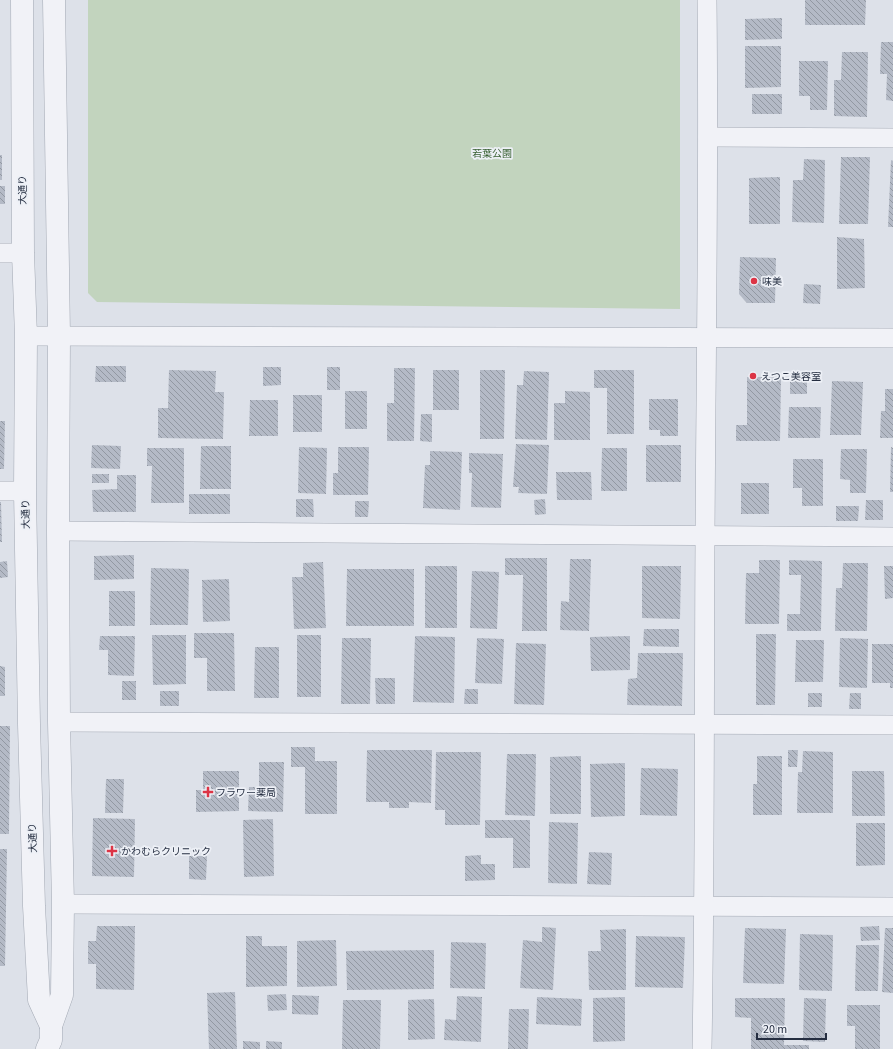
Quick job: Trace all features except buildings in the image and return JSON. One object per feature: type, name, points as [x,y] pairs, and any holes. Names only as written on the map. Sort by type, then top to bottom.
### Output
[{"type":"street","name":"大通り","points":[[22,0],[23,253],[26,336],[25,491],[28,724],[34,906],[39,1000],[51,1026]]},
{"type":"street","points":[[47,1049],[51,1040],[51,1026],[62,996],[58,531],[59,336],[54,0]]},
{"type":"street","points":[[702,1049],[705,907],[704,723],[708,137],[707,0]]},
{"type":"street","points":[[708,137],[893,138]]},
{"type":"street","points":[[0,253],[23,253]]},
{"type":"street","points":[[26,336],[893,338]]},
{"type":"street","points":[[0,491],[25,491]]},
{"type":"street","points":[[58,531],[893,537]]},
{"type":"street","points":[[59,722],[704,723],[893,725]]},
{"type":"street","points":[[62,904],[893,907]]},
{"type":"green space","name":"若葉公園","points":[[88,0],[680,0],[680,309],[97,302],[88,293]]},
{"type":"place","name":"味美","points":[[754,281]]},
{"type":"place","name":"えつこ美容室","points":[[753,376]]},
{"type":"place","name":"フラワー薬局","points":[[208,792]]},
{"type":"place","name":"かわむらクリニック","points":[[112,851]]}]
